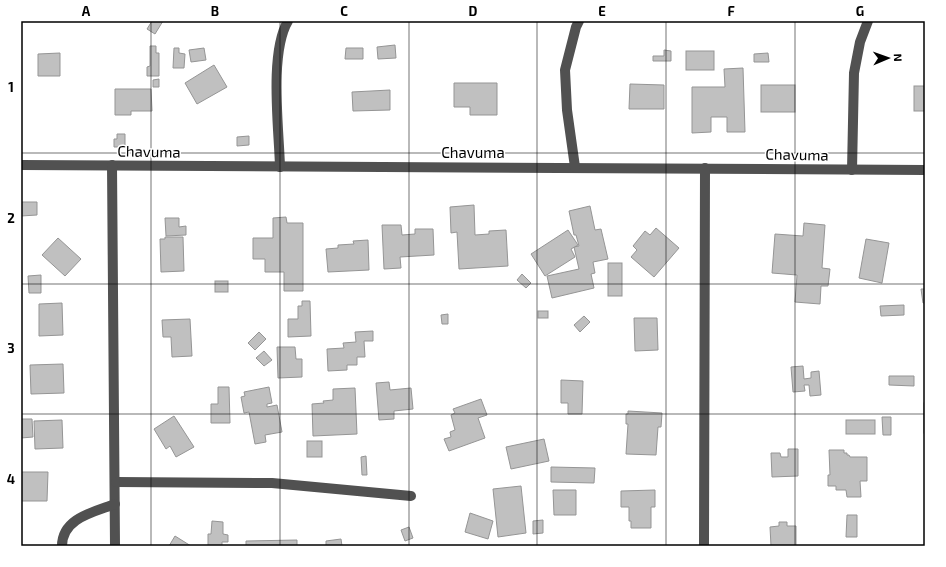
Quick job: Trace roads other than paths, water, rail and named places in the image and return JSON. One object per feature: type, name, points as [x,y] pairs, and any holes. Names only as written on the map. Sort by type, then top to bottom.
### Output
[{"type":"street","points":[[280,167],[277,83],[278,54],[283,29],[288,21]]},
{"type":"street","points":[[575,167],[567,110],[565,70],[576,27],[579,21]]},
{"type":"street","points":[[852,170],[854,73],[860,42],[868,21]]},
{"type":"street","name":"Chavuma","points":[[21,165],[925,170]]},
{"type":"street","points":[[112,165],[116,482],[115,546]]},
{"type":"street","points":[[704,546],[705,168]]},
{"type":"street","points":[[116,482],[272,483],[411,496]]},
{"type":"street","points":[[62,546],[62,540],[72,523],[83,516],[115,504]]}]
